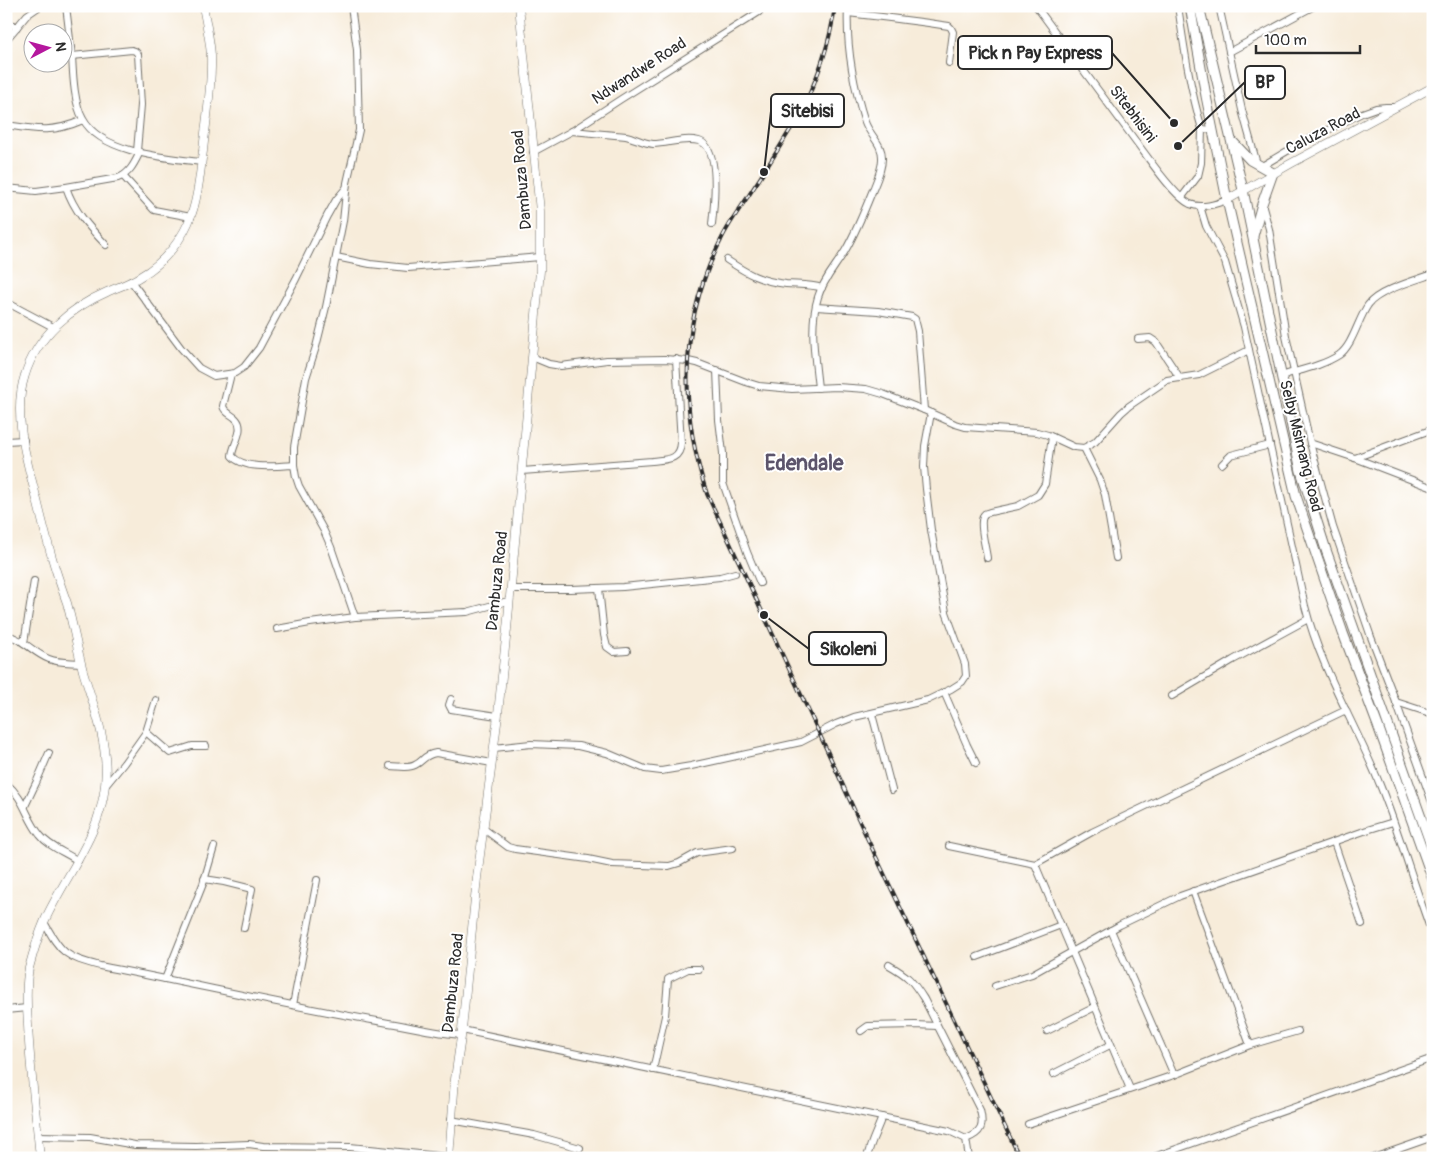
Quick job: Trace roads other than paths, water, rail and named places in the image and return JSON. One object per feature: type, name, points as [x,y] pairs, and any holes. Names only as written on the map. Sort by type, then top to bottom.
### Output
[{"type":"main road","name":"Selby Msimang Road","points":[[1190,6],[1227,200],[1296,496],[1342,633],[1378,726],[1433,880]]},
{"type":"main road","name":"Selby Msimang Road","points":[[1200,6],[1243,190],[1301,471],[1326,550],[1433,851]]},
{"type":"main road","points":[[1231,140],[1250,160],[1273,174],[1253,237]]},
{"type":"street","points":[[6,40],[27,15],[40,6]]},
{"type":"street","points":[[66,6],[68,22]]},
{"type":"street","points":[[40,1158],[29,1062],[27,984],[44,922],[93,834],[106,785],[105,756],[102,741],[67,604],[52,558],[26,461],[20,404],[25,375],[38,348],[53,327],[76,309],[103,293],[141,276],[162,261],[177,242],[190,217],[199,184],[209,93],[211,55],[203,6]]},
{"type":"street","points":[[351,6],[357,50],[359,126],[326,307],[306,378],[299,421],[294,438],[294,465],[299,486],[331,547],[355,617]]},
{"type":"street","name":"Dambuza Road","points":[[449,1157],[455,1079],[462,1033],[477,878],[507,629],[540,257],[540,211],[519,6]]},
{"type":"street","name":"Sitebhisini","points":[[1036,6],[1157,170],[1190,204],[1200,206]]},
{"type":"street","points":[[1178,6],[1191,87],[1202,129],[1201,163],[1198,176],[1182,197]]},
{"type":"street","points":[[1219,6],[1242,110],[1259,165],[1362,113],[1376,108],[1396,107]]},
{"type":"street","points":[[1229,52],[1314,6]]},
{"type":"street","points":[[818,388],[814,331],[818,296],[856,231],[882,159],[882,149],[867,126],[852,73],[848,46],[848,10],[949,26],[953,32],[949,63]]},
{"type":"street","name":"Ndwandwe Road","points":[[533,152],[572,131],[760,12]]},
{"type":"street","points":[[6,22],[17,27]]},
{"type":"street","points":[[995,51],[1038,55],[1046,54],[1064,44]]},
{"type":"street","points":[[6,188],[36,191],[66,187],[123,176],[131,169],[138,152],[141,96],[138,54],[132,50],[72,56],[79,110],[83,120],[103,139],[117,146],[138,152],[164,158],[201,162]]},
{"type":"street","name":"Caluza Road","points":[[1227,200],[1433,87]]},
{"type":"street","points":[[6,125],[43,130],[60,129],[83,120]]},
{"type":"street","points":[[1202,129],[1213,130]]},
{"type":"street","points":[[572,131],[629,136],[650,144],[691,140],[704,143],[708,147],[715,181],[716,195],[712,224]]},
{"type":"street","points":[[123,176],[154,210],[190,217]]},
{"type":"street","points":[[66,187],[74,207],[85,223],[106,245]]},
{"type":"street","points":[[131,281],[198,368],[214,376],[231,374],[244,367],[259,348],[327,216],[336,200],[347,187]]},
{"type":"street","points":[[1227,200],[1209,206],[1200,206],[1206,226],[1225,262],[1249,350],[1308,619],[1317,648],[1381,786],[1433,936]]},
{"type":"street","points":[[1262,204],[1269,229],[1286,336],[1310,443],[1333,527],[1433,805]]},
{"type":"street","points":[[336,257],[370,264],[408,268],[540,257]]},
{"type":"street","points":[[727,260],[748,274],[758,278],[784,284],[822,288]]},
{"type":"street","points":[[1281,376],[1319,364],[1340,354],[1346,348],[1368,304],[1378,296],[1433,274]]},
{"type":"street","points":[[6,302],[53,327]]},
{"type":"street","points":[[816,307],[878,311],[912,317],[918,331],[924,410]]},
{"type":"street","points":[[1138,339],[1150,338],[1156,342],[1180,378]]},
{"type":"street","points":[[532,357],[549,364],[561,366],[607,360],[676,359],[697,362],[760,386],[792,389],[853,387],[866,389],[966,427],[1037,432],[1074,447],[1084,448],[1095,442],[1129,406],[1167,380],[1199,375],[1249,350]]},
{"type":"street","points":[[522,471],[642,462],[675,457],[681,450],[682,443],[676,359]]},
{"type":"street","points":[[717,370],[719,420],[723,453],[723,483],[760,583]]},
{"type":"street","points":[[231,374],[223,406],[224,410],[236,418],[239,426],[232,456],[235,460],[250,465],[294,465]]},
{"type":"street","points":[[494,748],[530,744],[578,746],[607,752],[645,769],[661,771],[794,744],[854,717],[928,700],[962,682],[966,676],[965,664],[946,612],[930,530],[924,467],[925,446],[931,413]]},
{"type":"street","points":[[1355,458],[1433,428]]},
{"type":"street","points":[[987,558],[982,518],[990,512],[1018,506],[1038,495],[1045,484],[1052,437]]},
{"type":"street","points":[[6,441],[24,440]]},
{"type":"street","points":[[1310,443],[1433,488]]},
{"type":"street","points":[[1222,464],[1231,455],[1270,444]]},
{"type":"street","points":[[1084,448],[1100,480],[1105,496],[1116,558]]},
{"type":"street","points":[[511,589],[599,588],[720,577],[735,573]]},
{"type":"street","points":[[24,642],[34,581]]},
{"type":"street","points":[[599,588],[607,647],[614,652],[627,652]]},
{"type":"street","points":[[277,629],[355,617],[458,613],[480,610],[508,601]]},
{"type":"street","points":[[1172,696],[1308,619]]},
{"type":"street","points":[[6,635],[24,642],[48,659],[81,663]]},
{"type":"street","points":[[944,692],[976,763]]},
{"type":"street","points":[[451,699],[449,705],[452,709],[497,716]]},
{"type":"street","points":[[106,785],[146,732],[156,700]]},
{"type":"street","points":[[1396,702],[1433,714]]},
{"type":"street","points":[[949,846],[1035,864],[1092,832],[1346,710]]},
{"type":"street","points":[[872,714],[892,790]]},
{"type":"street","points":[[146,732],[170,754],[192,746],[206,746]]},
{"type":"street","points":[[25,806],[49,753]]},
{"type":"street","points":[[390,766],[414,766],[429,754],[436,753],[492,763]]},
{"type":"street","points":[[6,783],[25,806],[40,835],[50,844],[78,861]]},
{"type":"street","points":[[995,986],[1032,974],[1137,916],[1194,891],[1393,822]]},
{"type":"street","points":[[484,829],[508,847],[514,849],[612,864],[669,866],[697,853],[733,848]]},
{"type":"street","points":[[1334,842],[1362,924]]},
{"type":"street","points":[[165,979],[204,879],[214,847]]},
{"type":"street","points":[[1035,864],[1130,1089]]},
{"type":"street","points":[[204,879],[252,889],[244,928]]},
{"type":"street","points":[[293,1005],[318,880]]},
{"type":"street","points":[[1194,891],[1250,1045]]},
{"type":"street","points":[[44,922],[53,938],[66,954],[100,966],[440,1033],[462,1033],[653,1070],[882,1117],[949,1132],[966,1139],[978,1133],[981,1128],[980,1110],[924,999],[915,985],[906,976],[889,965]]},
{"type":"street","points":[[977,958],[1061,925]]},
{"type":"street","points":[[1111,930],[1174,1075]]},
{"type":"street","points":[[653,1070],[665,1016],[668,979],[688,969],[699,969]]},
{"type":"street","points":[[1047,1031],[1095,1007]]},
{"type":"street","points":[[6,1010],[27,1008]]},
{"type":"street","points":[[861,1031],[868,1026],[938,1026]]},
{"type":"street","points":[[1028,1124],[1174,1075],[1250,1045],[1298,1031]]},
{"type":"street","points":[[1053,1074],[1110,1045]]},
{"type":"street","points":[[1150,1158],[1433,1058]]},
{"type":"street","points":[[866,1158],[882,1117]]},
{"type":"street","points":[[451,1120],[534,1135],[580,1148]]},
{"type":"street","points":[[38,1136],[90,1137],[135,1145],[196,1146],[249,1144],[263,1146],[350,1147],[449,1157]]},
{"type":"street","points":[[1373,1158],[1433,1137]]},
{"type":"street","points":[[966,1139],[968,1158]]},
{"type":"railway","points":[[835,6],[830,34],[822,61],[801,112],[727,229],[707,271],[697,302],[691,334],[688,366],[691,430],[707,494],[868,840],[1020,1158]]},
{"type":"place","name":"Pick n Pay Express","points":[[1174,123]]},
{"type":"place","name":"BP","points":[[1178,146]]},
{"type":"place","name":"Sitebisi","points":[[764,172]]},
{"type":"place","name":"Sikoleni","points":[[764,615]]},
{"type":"district","name":"Edendale","points":[[804,463]]}]
